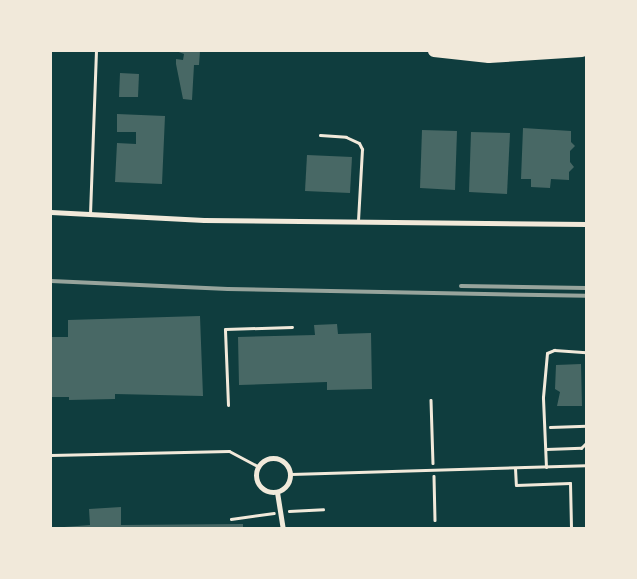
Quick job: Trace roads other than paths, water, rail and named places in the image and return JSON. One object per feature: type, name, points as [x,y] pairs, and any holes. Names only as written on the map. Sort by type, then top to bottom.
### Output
[{"type":"highway","points":[[434,51],[489,57],[582,51]]},
{"type":"street","points":[[51,212],[358,222],[586,224]]},
{"type":"street","points":[[269,457],[277,457],[284,461],[291,474],[287,486],[277,492],[259,485],[257,466],[269,457]]},
{"type":"street","points":[[277,492],[283,528]]},
{"type":"lane","points":[[90,214],[96,51]]},
{"type":"lane","points":[[320,135],[346,137],[359,143],[362,149],[358,222]]},
{"type":"lane","points":[[228,405],[225,329],[292,327]]},
{"type":"lane","points":[[546,467],[543,397],[547,353],[554,350],[586,352]]},
{"type":"lane","points":[[586,376],[586,406]]},
{"type":"lane","points":[[546,449],[581,448],[586,443]]},
{"type":"lane","points":[[51,456],[229,451],[257,466]]},
{"type":"lane","points":[[291,474],[586,465]]},
{"type":"lane","points":[[515,468],[516,484],[570,483],[571,528]]},
{"type":"railway","points":[[51,281],[228,289],[586,296]]},
{"type":"railway","points":[[461,286],[586,288]]}]
